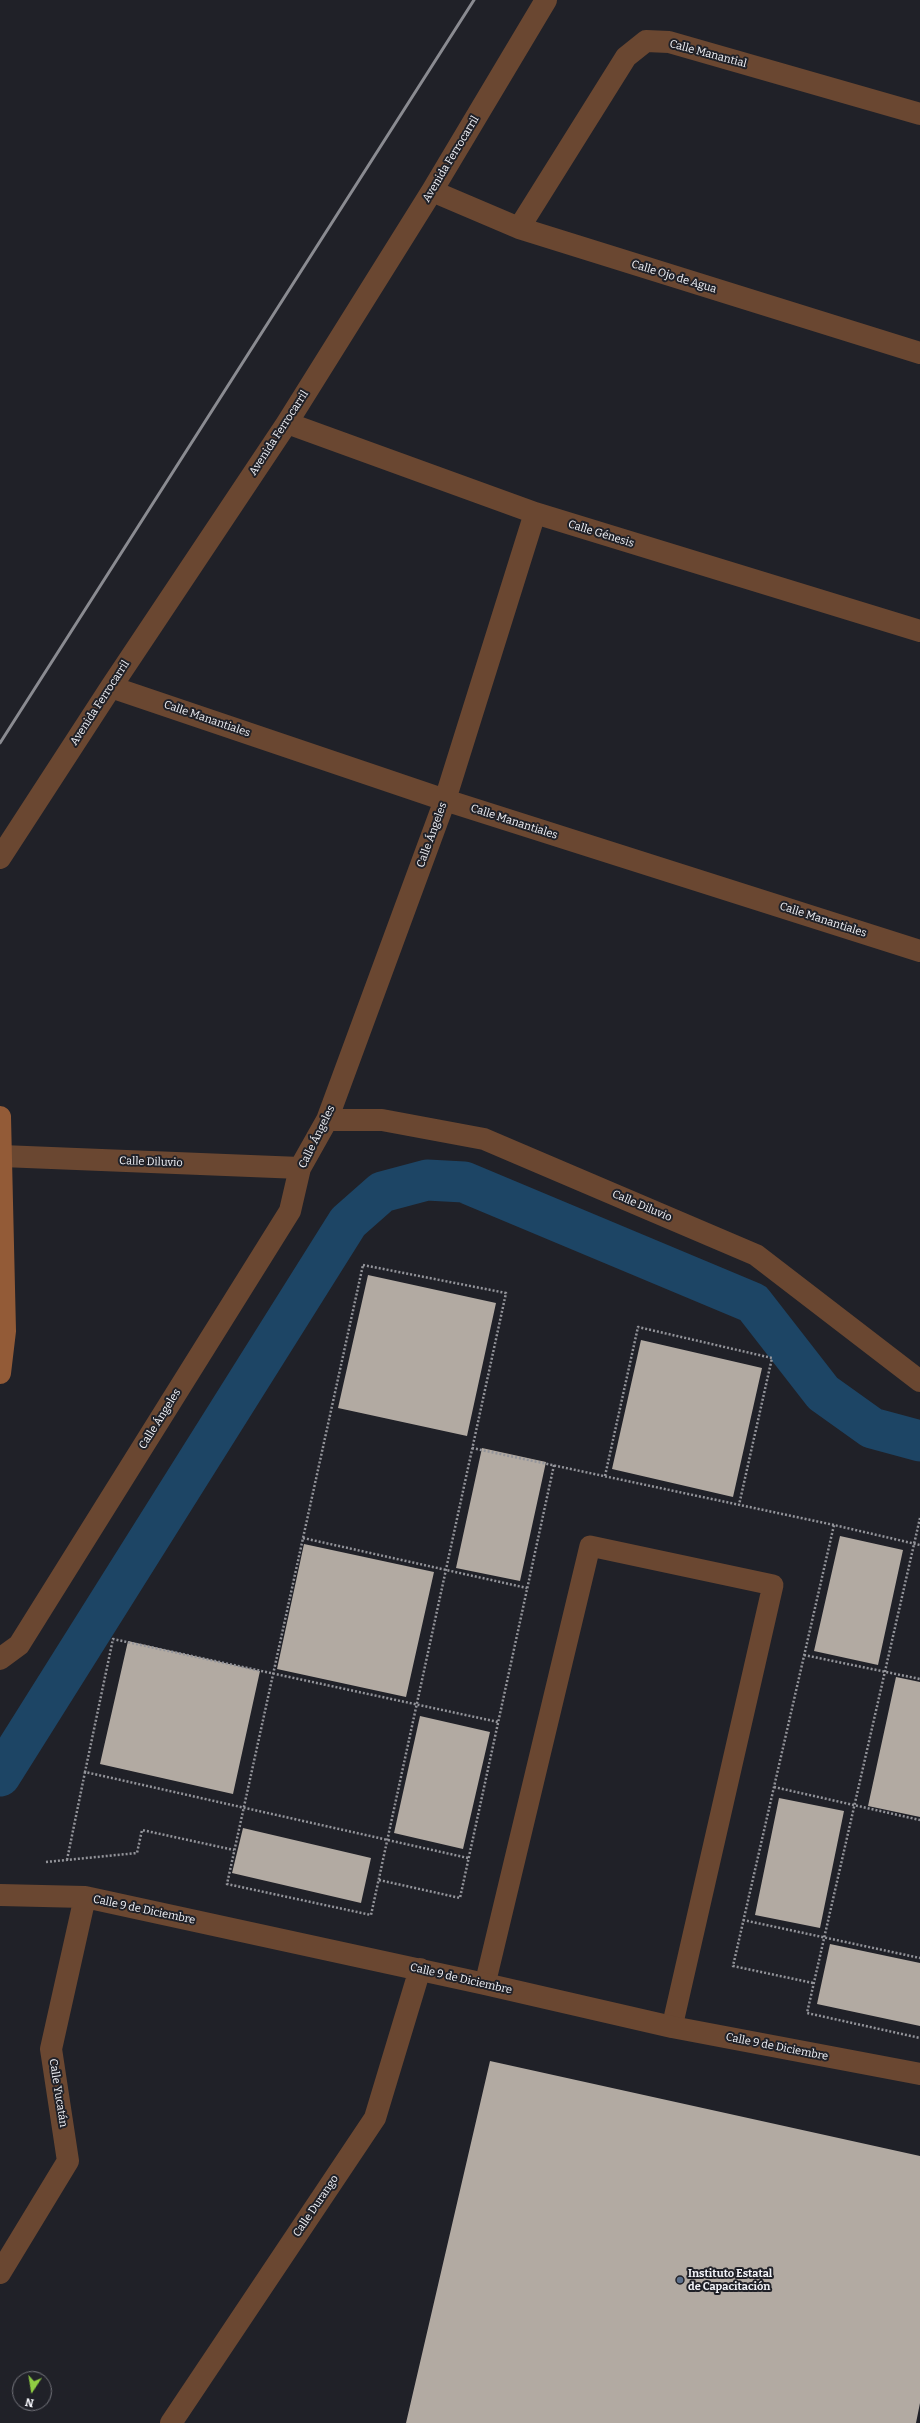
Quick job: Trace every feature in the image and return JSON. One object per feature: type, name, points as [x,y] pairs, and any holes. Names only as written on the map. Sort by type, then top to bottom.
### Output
[{"type":"street","name":"Avenida Ferrocarril","points":[[0,858],[111,687],[287,423],[432,191],[546,0]]},
{"type":"street","name":"Calle Manantial","points":[[519,228],[626,57],[646,41],[669,42],[920,114]]},
{"type":"street","name":"Calle Ojo de Agua","points":[[432,191],[519,228],[920,353]]},
{"type":"street","name":"Calle Génesis","points":[[287,423],[535,513],[920,631]]},
{"type":"street","name":"Calle Ángeles","points":[[0,1659],[19,1645],[290,1212],[300,1168],[327,1120],[445,800],[535,513]]},
{"type":"street","name":"Calle Manantiales","points":[[111,687],[445,800],[920,951]]},
{"type":"street","points":[[0,1117],[5,1331],[0,1374]]},
{"type":"street","name":"Calle Diluvio","points":[[327,1120],[382,1120],[484,1139],[756,1256],[920,1381]]},
{"type":"street","name":"Calle Diluvio","points":[[2,1156],[300,1168]]},
{"type":"street","name":"Calle 9 de Diciembre","points":[[0,1895],[85,1897],[420,1969],[672,2027],[920,2074]]},
{"type":"street","name":"Calle Yucatán","points":[[0,2273],[68,2161],[51,2049],[85,1897]]},
{"type":"street","name":"Calle Durango","points":[[172,2423],[375,2118],[420,1969]]},
{"type":"lane","points":[[486,1984],[590,1546],[773,1585],[672,2027]]},
{"type":"path","points":[[363,1264],[506,1294],[472,1448],[371,1915],[227,1884],[363,1264]]},
{"type":"path","points":[[605,1476],[638,1327],[772,1358],[739,1505]]},
{"type":"path","points":[[472,1448],[834,1525],[920,1545]]},
{"type":"path","points":[[379,1880],[460,1898],[554,1465]]},
{"type":"path","points":[[920,1518],[807,2013],[920,2038]]},
{"type":"path","points":[[813,1983],[733,1966],[834,1525]]},
{"type":"path","points":[[303,1538],[527,1588]]},
{"type":"path","points":[[66,1860],[113,1639],[498,1722]]},
{"type":"path","points":[[804,1655],[920,1679]]},
{"type":"path","points":[[85,1772],[468,1858]]},
{"type":"path","points":[[774,1787],[920,1820]]},
{"type":"path","points":[[44,1862],[137,1853],[142,1830],[234,1850]]},
{"type":"path","points":[[743,1920],[920,1958]]},
{"type":"building","points":[[368,1275],[496,1303],[467,1436],[338,1408]]},
{"type":"building","points":[[641,1340],[762,1368],[733,1497],[612,1469]]},
{"type":"building","points":[[482,1448],[546,1462],[520,1581],[456,1568]]},
{"type":"building","points":[[840,1536],[903,1550],[878,1665],[814,1651]]},
{"type":"building","points":[[304,1544],[434,1572],[406,1697],[277,1669]]},
{"type":"building","points":[[128,1641],[260,1671],[233,1794],[100,1764]]},
{"type":"building","points":[[896,1677],[920,1682],[920,1817],[868,1806]]},
{"type":"building","points":[[420,1716],[490,1732],[463,1849],[394,1833]]},
{"type":"building","points":[[779,1798],[844,1811],[820,1928],[755,1915]]},
{"type":"building","points":[[243,1828],[371,1858],[361,1903],[232,1873]]},
{"type":"building","points":[[830,1944],[920,1963],[920,2026],[817,2004]]},
{"type":"building","name":"Instituto Estatal de Capacitación","points":[[490,2061],[920,2156],[920,2403],[916,2423],[406,2423]]},
{"type":"waterway","points":[[0,1776],[348,1222],[382,1192],[427,1180],[464,1182],[753,1303],[823,1393],[872,1428],[920,1441]]},
{"type":"railway","points":[[0,743],[474,0]]},
{"type":"place","name":"Instituto Estatal de Capacitación","points":[[680,2280]]}]
